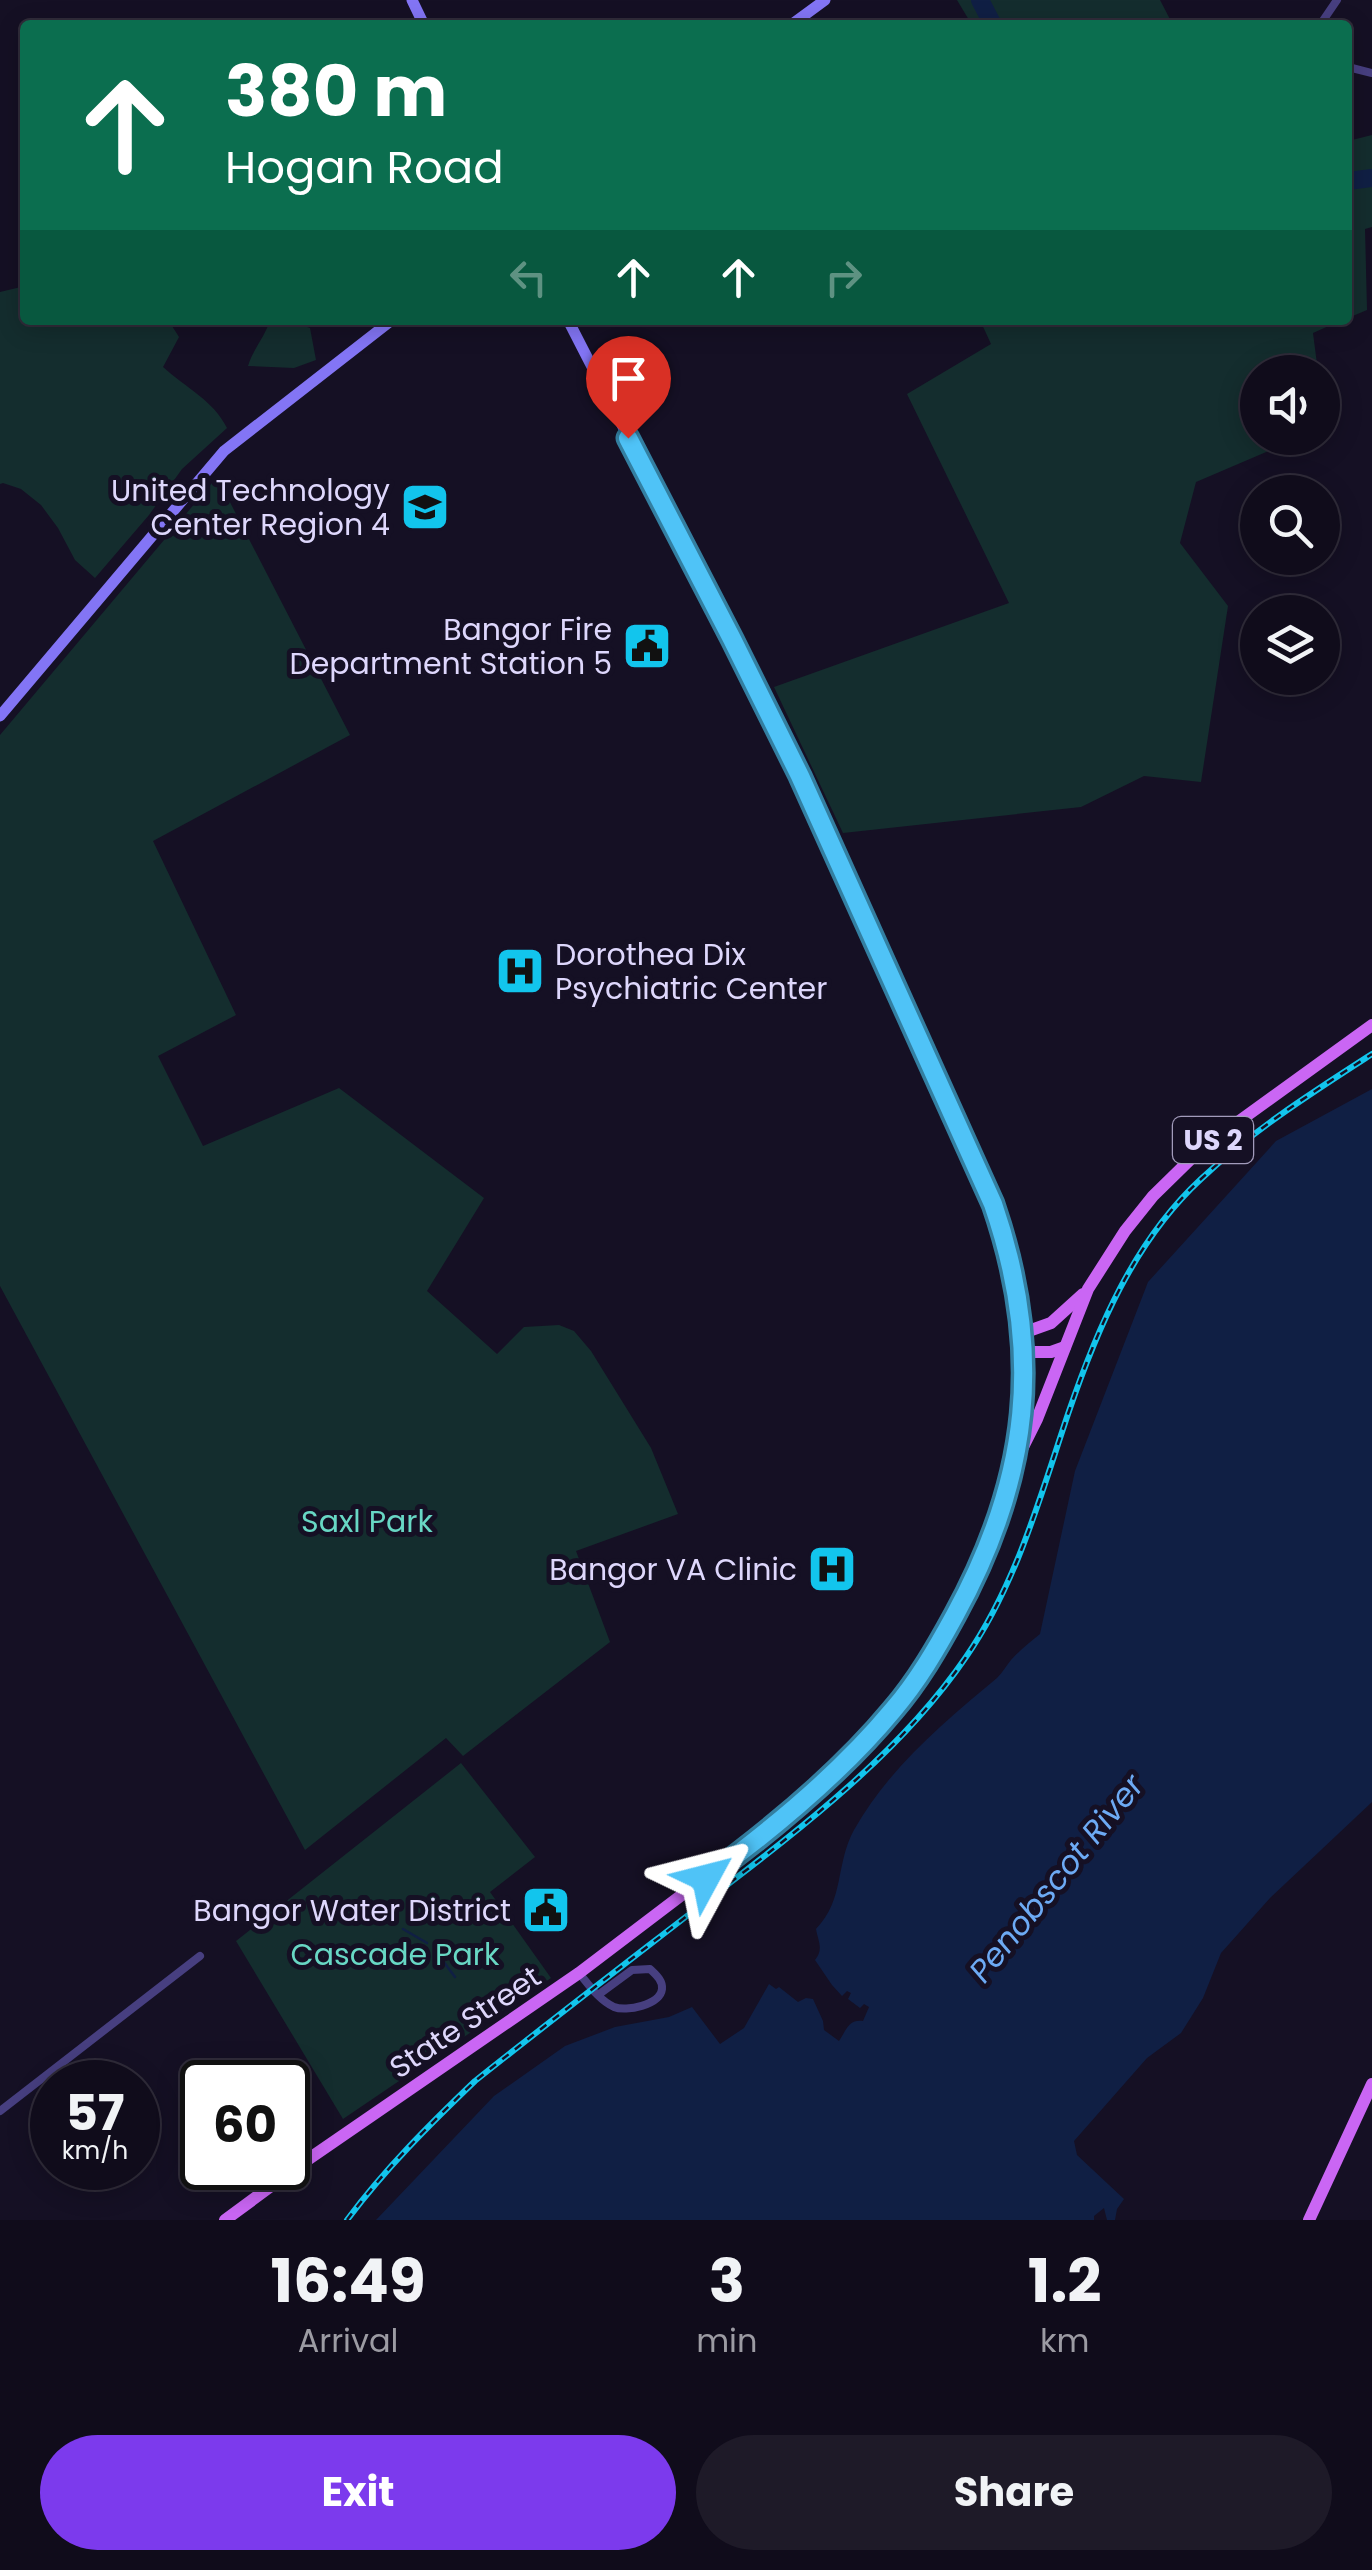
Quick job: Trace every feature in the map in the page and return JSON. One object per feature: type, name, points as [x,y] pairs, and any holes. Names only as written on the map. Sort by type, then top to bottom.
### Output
[{"type":"main road","points":[[797,20],[825,0]]},
{"type":"main road","points":[[1,712],[224,450],[386,325]]},
{"type":"main road","points":[[571,325],[800,776],[993,1204],[1018,1293],[1024,1352],[1015,1464]]},
{"type":"main road","name":"State Street","points":[[226,2220],[297,2166],[580,1973],[766,1831],[829,1776],[894,1710],[937,1649],[976,1578],[1015,1464],[1088,1289],[1125,1231],[1153,1196],[1202,1148],[1372,1026]]},
{"type":"main road","points":[[1022,1333],[1051,1323],[1088,1289]]},
{"type":"main road","points":[[1024,1352],[1050,1352],[1065,1347]]},
{"type":"main road","points":[[1309,2220],[1372,2084]]},
{"type":"street","points":[[0,2111],[200,1956]]},
{"type":"street","points":[[580,1973],[598,1995],[622,2009],[658,1997],[662,1982],[650,1969],[632,1970],[598,1995]]},
{"type":"green space","points":[[957,0],[1160,0],[1170,20],[969,20]]},
{"type":"green space","points":[[1372,135],[1372,227],[1365,229],[1367,310],[1352,316],[1352,140]]},
{"type":"green space","points":[[20,287],[20,325],[173,325],[179,337],[163,367],[207,402],[227,428],[182,469],[95,578],[75,560],[41,505],[21,489],[0,484],[0,292]]},
{"type":"green space","points":[[268,325],[310,328],[316,360],[294,368],[248,366]]},
{"type":"green space","points":[[982,325],[1331,325],[1313,333],[1316,355],[1240,355],[1240,455],[1259,455],[1196,482],[1180,543],[1228,606],[1201,782],[1144,776],[1081,807],[843,833],[774,687],[1009,603],[907,394],[991,344]]},
{"type":"green space","name":"Saxl Park","points":[[217,477],[350,735],[153,841],[236,1015],[158,1056],[203,1146],[339,1088],[484,1198],[427,1291],[497,1354],[524,1327],[559,1325],[574,1331],[591,1351],[651,1448],[678,1514],[576,1551],[610,1642],[463,1756],[446,1738],[305,1850],[0,1286],[0,735]]},
{"type":"green space","name":"Cascade Park","points":[[461,1763],[535,1857],[490,1892],[551,1978],[343,2119],[236,1941]]},
{"type":"water","name":"Penobscot River","points":[[1372,1089],[1372,1802],[1270,1898],[1221,1953],[1203,1998],[1181,2033],[1147,2058],[1074,2141],[1077,2155],[1124,2199],[1115,2220],[1107,2220],[1104,2208],[1094,2220],[376,2220],[494,2096],[565,2046],[615,2027],[669,2017],[692,2007],[720,2044],[744,2028],[769,1984],[798,2002],[813,1999],[824,2030],[839,2041],[851,2024],[863,2021],[869,2007],[864,2004],[860,2008],[848,1999],[851,1993],[847,1991],[842,1996],[815,1960],[820,1949],[816,1929],[836,1894],[848,1843],[868,1808],[900,1767],[1040,1634],[1075,1471],[1148,1282],[1276,1141]]},
{"type":"waterway","points":[[980,0],[990,20]]},
{"type":"waterway","points":[[1352,180],[1372,178]]},
{"type":"waterway","points":[[403,1929],[427,1943]]},
{"type":"waterway","points":[[434,1949],[455,1977]]},
{"type":"railway","points":[[347,2220],[408,2148],[475,2081],[816,1814],[912,1724],[966,1657],[1000,1599],[1026,1539],[1105,1319],[1156,1230],[1177,1203],[1241,1144],[1372,1054]]},
{"type":"place","name":"United Technology Center Region 4","points":[[425,507]]},
{"type":"place","name":"Bangor Fire Department Station 5","points":[[647,646]]},
{"type":"place","name":"Dorothea Dix Psychiatric Center","points":[[520,971]]},
{"type":"place","name":"Bangor VA Clinic","points":[[832,1569]]},
{"type":"place","name":"Bangor Water District","points":[[546,1910]]},
{"type":"route","points":[[628,438],[800,776],[993,1204],[1018,1293],[1024,1345],[1021,1426],[1015,1464],[976,1578],[937,1649],[916,1682],[865,1742],[766,1831],[706,1878]]}]
